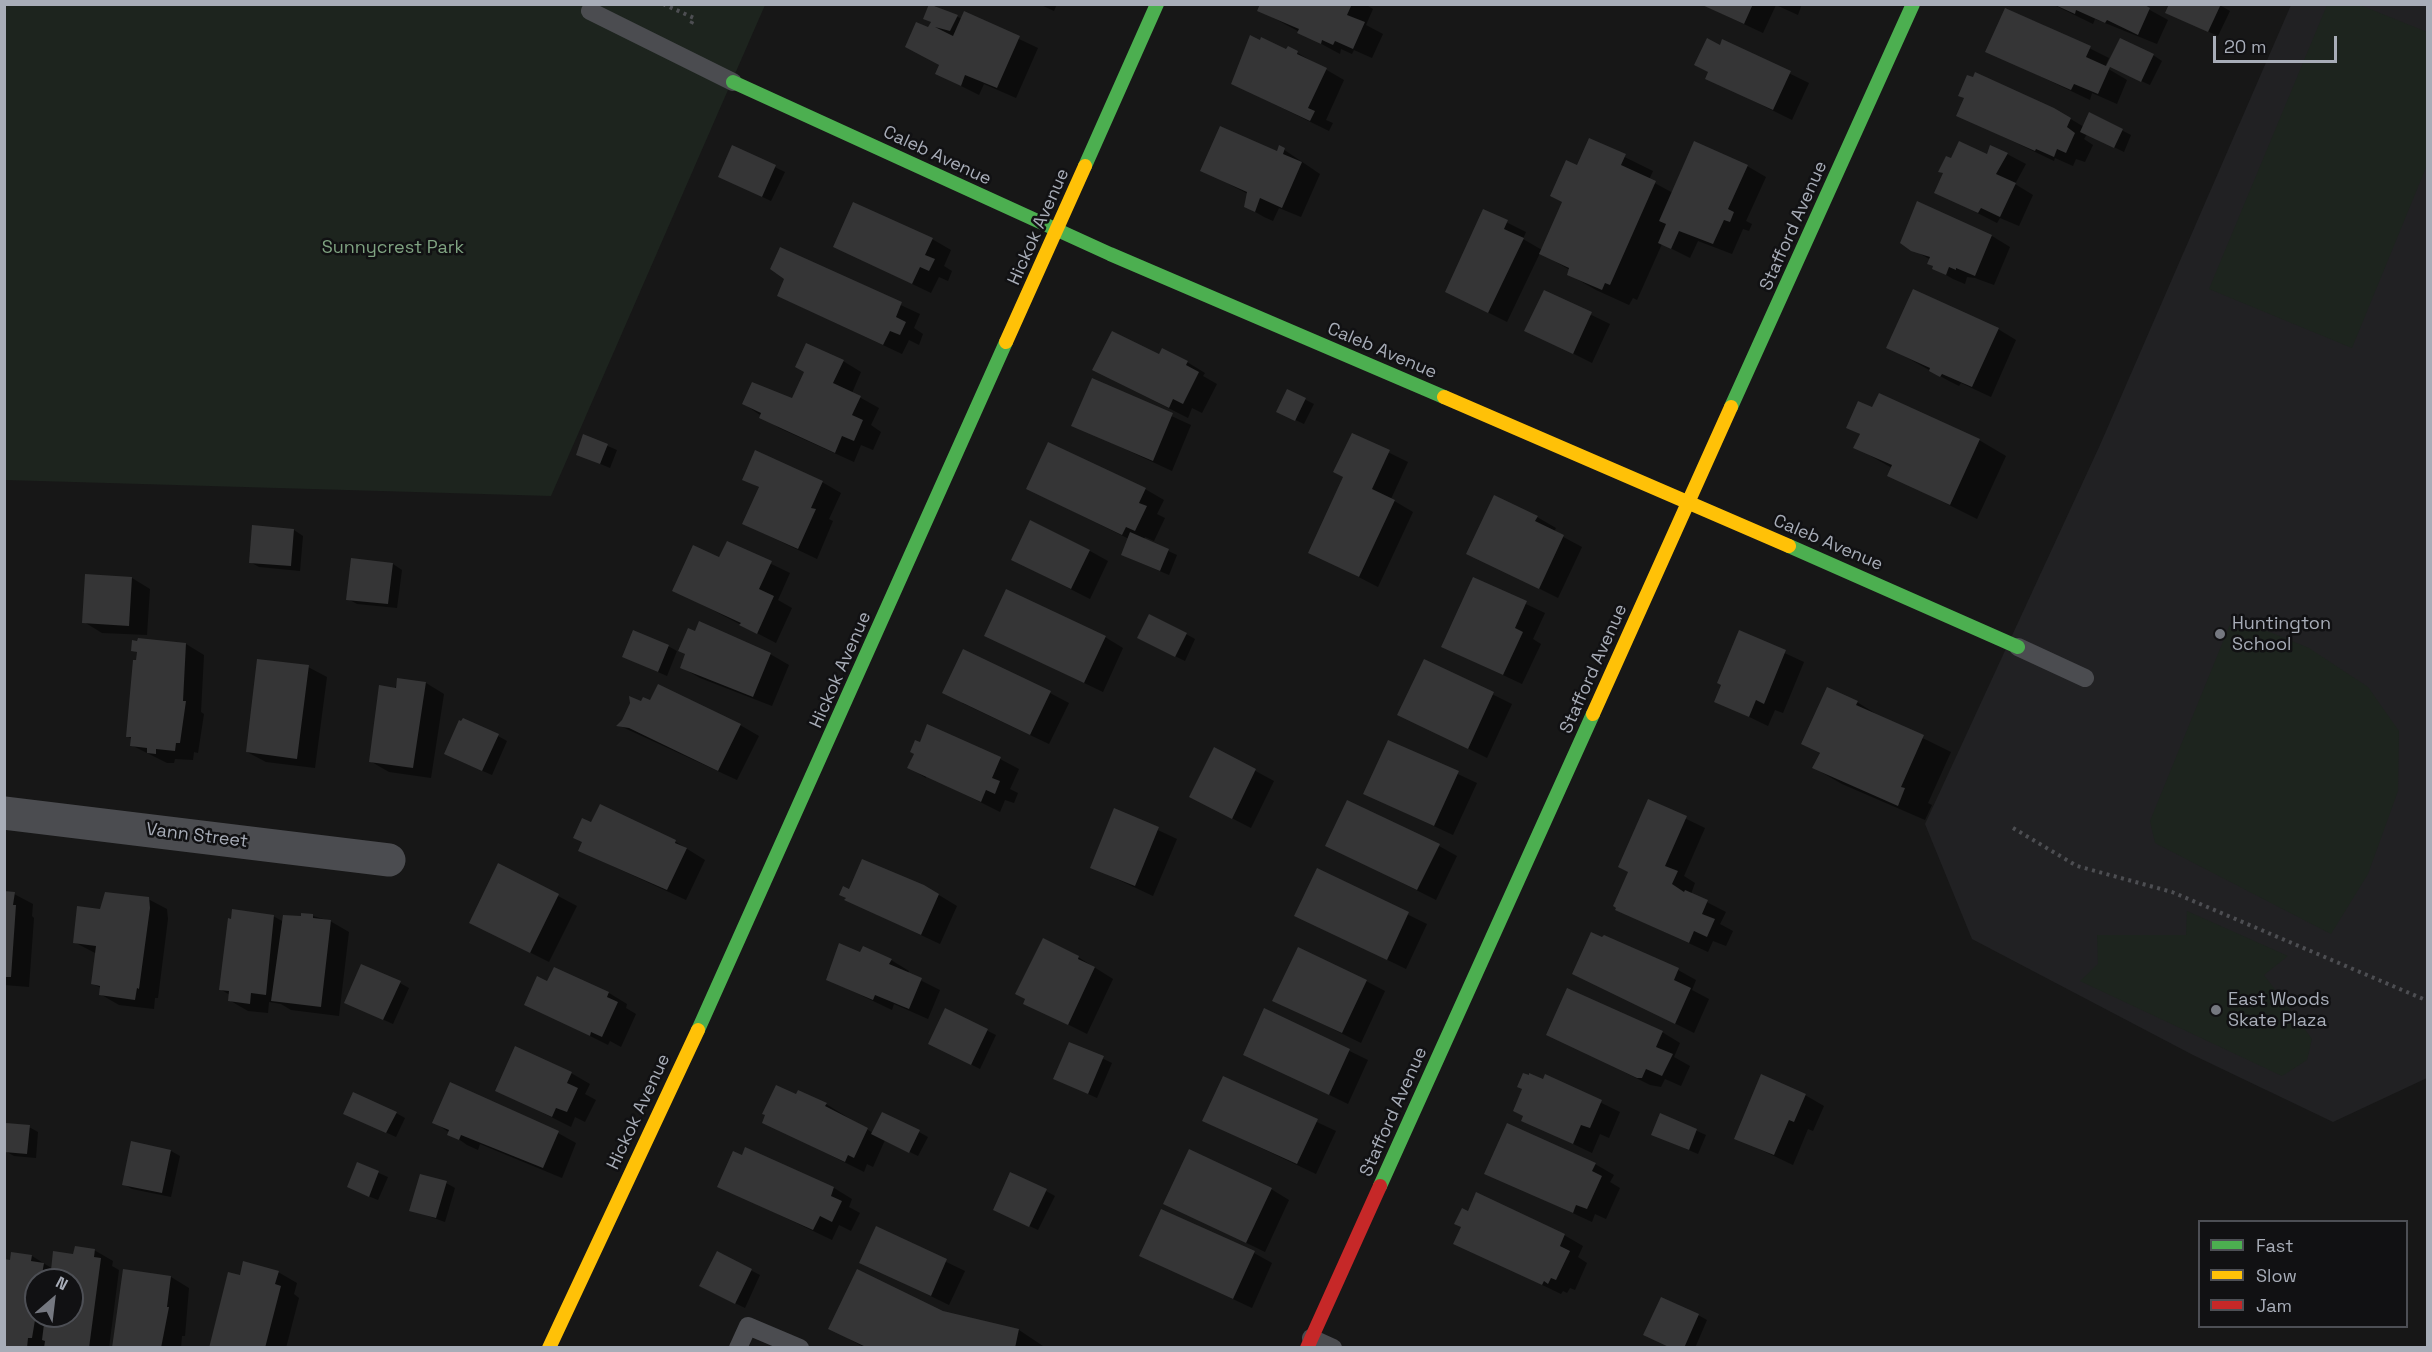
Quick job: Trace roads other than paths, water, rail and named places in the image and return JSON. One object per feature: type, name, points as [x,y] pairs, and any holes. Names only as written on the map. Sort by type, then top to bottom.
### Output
[{"type":"street","name":"Hickok Avenue","points":[[549,1347],[758,900],[1157,4]]},
{"type":"street","name":"Stafford Avenue","points":[[1309,1343],[1913,4]]},
{"type":"street","name":"Caleb Avenue","points":[[733,82],[1057,230],[2018,647]]},
{"type":"street","name":"Vann Street","points":[[4,813],[389,860]]},
{"type":"lane","points":[[590,11],[733,82]]},
{"type":"lane","points":[[2018,647],[2085,678]]},
{"type":"lane","points":[[738,1347],[748,1326],[800,1347]]},
{"type":"lane","points":[[1309,1343],[1333,1347]]},
{"type":"place","name":"Huntington School","points":[[2220,634]]},
{"type":"place","name":"East Woods Skate Plaza","points":[[2216,1010]]},
{"type":"park label","name":"Sunnycrest Park","points":[[393,248]]}]
